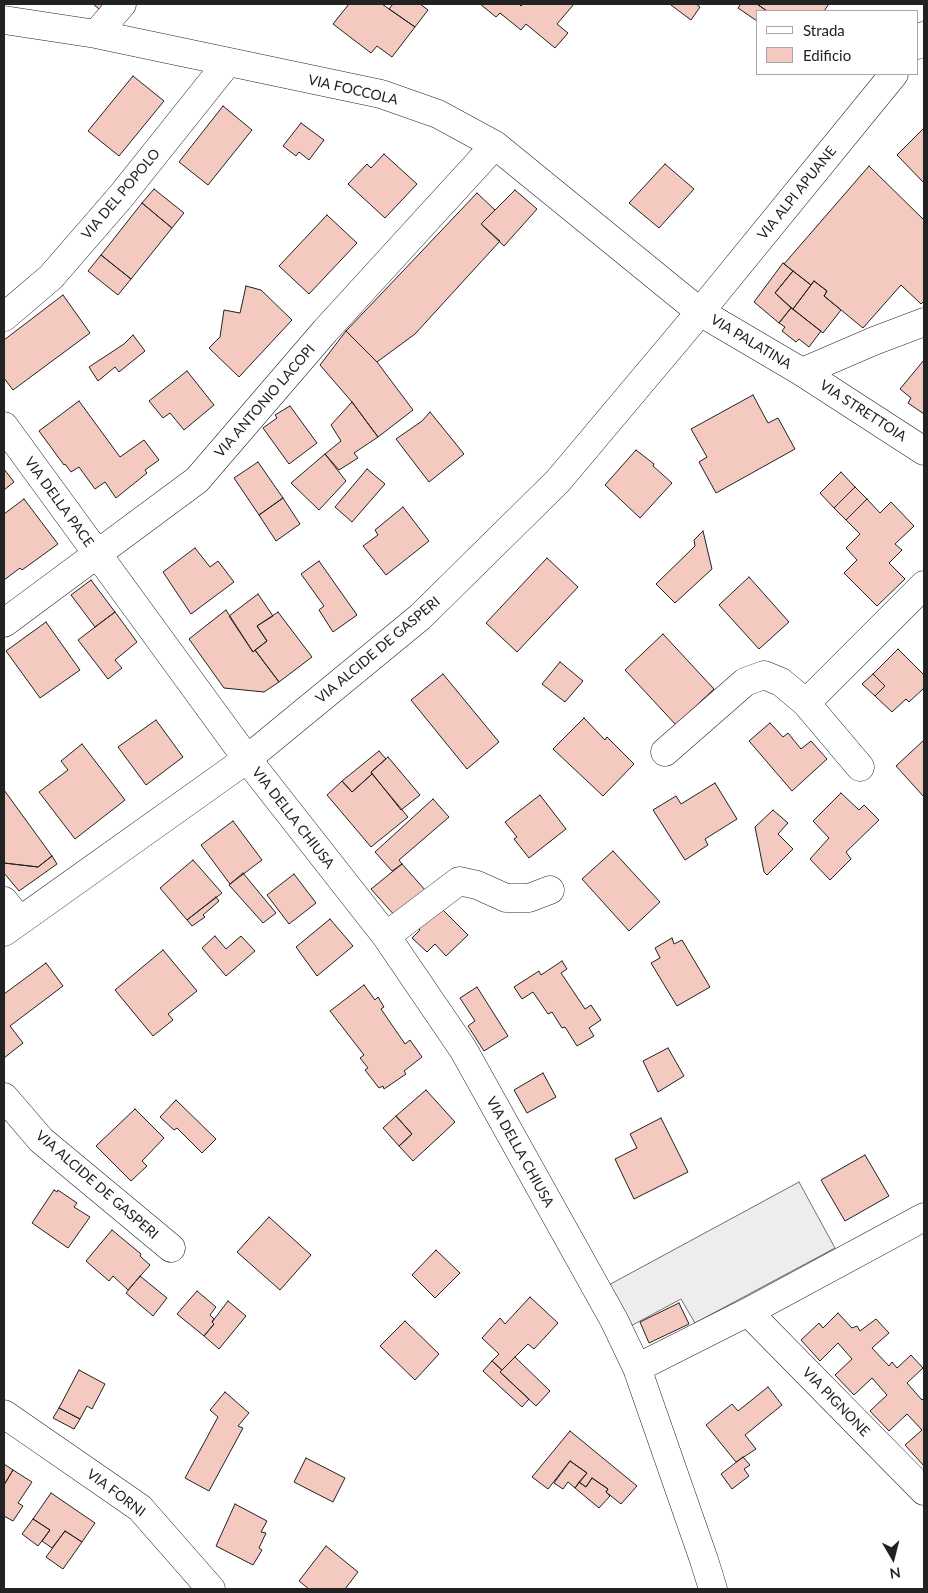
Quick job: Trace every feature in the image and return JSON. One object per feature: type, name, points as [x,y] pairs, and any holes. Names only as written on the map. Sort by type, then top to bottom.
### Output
[{"type":"street","points":[[96,34],[122,4]]},
{"type":"street","name":"VIA FOCCOLA","points":[[4,20],[96,34],[380,94],[438,114],[495,145],[700,312]]},
{"type":"street","name":"VIA DEL POPOLO","points":[[4,317],[51,277],[122,195],[228,62]]},
{"type":"street","name":"VIA ALPI APUANE","points":[[700,312],[893,75]]},
{"type":"street","name":"VIA ANTONIO LACOPI","points":[[4,622],[196,480],[325,331],[495,145]]},
{"type":"street","name":"VIA PALATINA","points":[[700,312],[802,372]]},
{"type":"street","name":"VIA ALCIDE DE GASPERI","points":[[9,917],[247,760],[427,611],[558,481],[700,312]]},
{"type":"street","points":[[802,372],[924,322]]},
{"type":"street","name":"VIA STRETTOIA","points":[[802,372],[924,451]]},
{"type":"street","name":"VIA DELLA PACE","points":[[4,426],[247,760]]},
{"type":"street","points":[[806,703],[924,586]]},
{"type":"street","points":[[665,752],[745,682],[764,675],[781,682],[806,703],[860,767]]},
{"type":"street","name":"VIA DELLA CHIUSA","points":[[247,760],[386,936],[462,1049],[614,1320],[637,1368],[713,1589]]},
{"type":"street","points":[[386,936],[459,881],[477,885],[506,898],[529,898],[550,890]]},
{"type":"street","name":"VIA ALCIDE DE GASPERI","points":[[4,1097],[41,1140],[171,1248]]},
{"type":"street","points":[[637,1368],[748,1312],[924,1217]]},
{"type":"street","name":"VIA PIGNONE","points":[[748,1312],[924,1491]]},
{"type":"street","name":"VIA FORNI","points":[[4,1414],[140,1508],[211,1589]]},
{"type":"shaded area","points":[[799,1182],[835,1248],[695,1323],[681,1299],[627,1328],[605,1287]]},
{"type":"building","points":[[93,4],[104,4],[99,9]]},
{"type":"building","points":[[349,4],[382,4],[415,27],[392,57],[377,46],[371,53],[333,24]]},
{"type":"building","points":[[393,4],[420,4],[428,10],[415,27],[389,9]]},
{"type":"building","points":[[480,4],[519,4],[521,6],[523,4],[574,4],[557,24],[568,33],[555,48],[526,24],[521,30],[500,13],[496,17]]},
{"type":"building","points":[[672,4],[696,4],[700,7],[691,20]]},
{"type":"building","points":[[741,4],[757,4],[766,10],[756,10],[756,20],[738,8]]},
{"type":"building","points":[[757,4],[829,4],[825,10],[766,10]]},
{"type":"building","points":[[133,76],[164,101],[119,156],[88,131]]},
{"type":"building","points":[[223,106],[252,130],[208,185],[179,162]]},
{"type":"building","points":[[301,123],[324,140],[309,160],[299,152],[296,156],[283,146]]},
{"type":"building","points":[[924,128],[924,183],[897,155]]},
{"type":"building","points":[[384,154],[417,184],[385,218],[348,184],[367,164],[371,168]]},
{"type":"building","points":[[665,164],[694,189],[659,228],[629,203]]},
{"type":"building","points":[[869,166],[924,220],[924,301],[921,304],[901,285],[863,328],[824,296],[827,291],[814,281],[811,285],[784,264]]},
{"type":"building","points":[[154,189],[184,213],[172,228],[142,203]]},
{"type":"building","points":[[515,190],[537,209],[504,246],[481,224]]},
{"type":"building","points":[[477,193],[495,210],[481,224],[500,241],[415,334],[377,362],[346,331]]},
{"type":"building","points":[[142,203],[172,228],[131,279],[101,255]]},
{"type":"building","points":[[327,215],[357,243],[309,294],[279,266]]},
{"type":"building","points":[[101,255],[131,279],[118,295],[88,271]]},
{"type":"building","points":[[783,263],[793,271],[775,293],[791,308],[779,323],[754,302]]},
{"type":"building","points":[[793,271],[811,285],[793,309],[775,293]]},
{"type":"building","points":[[814,281],[827,291],[824,296],[841,310],[823,333],[793,309]]},
{"type":"building","points":[[246,286],[261,290],[292,320],[239,377],[209,348],[220,337],[224,310],[240,313]]},
{"type":"building","points":[[63,295],[90,333],[13,390],[4,378],[4,340]]},
{"type":"building","points":[[791,308],[821,331],[809,347],[799,339],[796,342],[782,331],[785,327],[779,323]]},
{"type":"building","points":[[346,331],[377,362],[413,410],[378,437],[352,402],[320,365]]},
{"type":"building","points":[[133,335],[145,351],[119,372],[115,367],[98,381],[89,367],[124,344]]},
{"type":"building","points":[[924,360],[924,414],[908,403],[911,398],[900,389]]},
{"type":"building","points":[[187,371],[214,405],[184,430],[170,413],[163,418],[149,401]]},
{"type":"building","points":[[753,395],[768,423],[778,418],[795,449],[716,493],[699,462],[707,457],[691,429]]},
{"type":"building","points":[[79,401],[120,457],[144,440],[159,460],[145,470],[147,473],[116,498],[105,482],[95,489],[79,467],[71,472],[39,431]]},
{"type":"building","points":[[352,402],[378,437],[354,453],[358,458],[339,470],[325,454],[341,441],[331,425]]},
{"type":"building","points":[[290,406],[317,443],[289,464],[263,428],[277,418],[275,415]]},
{"type":"building","points":[[430,412],[464,454],[429,482],[396,439],[422,421]]},
{"type":"building","points":[[636,450],[654,464],[653,466],[672,483],[640,518],[605,485]]},
{"type":"building","points":[[325,454],[346,481],[319,510],[291,483]]},
{"type":"building","points":[[258,462],[283,498],[259,515],[234,478]]},
{"type":"building","points":[[4,469],[14,482],[4,490]]},
{"type":"building","points":[[367,469],[385,484],[352,522],[335,507]]},
{"type":"building","points":[[841,472],[855,487],[834,508],[820,493]]},
{"type":"building","points":[[855,487],[867,499],[846,520],[834,508]]},
{"type":"building","points":[[283,498],[300,524],[276,541],[259,515]]},
{"type":"building","points":[[24,499],[58,544],[22,570],[20,568],[4,580],[4,514]]},
{"type":"building","points":[[867,499],[880,513],[891,502],[914,526],[895,544],[902,550],[889,563],[905,579],[877,606],[844,573],[857,560],[846,548],[860,534],[846,520]]},
{"type":"building","points":[[403,507],[429,541],[386,575],[363,546],[378,535],[375,530]]},
{"type":"building","points":[[703,531],[712,569],[675,603],[656,584],[695,546],[694,540]]},
{"type":"building","points":[[195,548],[210,567],[218,561],[234,582],[191,614],[163,572]]},
{"type":"building","points":[[547,558],[578,587],[517,652],[486,623]]},
{"type":"building","points":[[319,561],[357,615],[333,632],[319,610],[324,606],[301,574]]},
{"type":"building","points":[[749,577],[789,622],[759,649],[719,605]]},
{"type":"building","points":[[91,580],[115,612],[95,627],[71,595]]},
{"type":"building","points":[[258,594],[273,616],[257,626],[267,641],[253,652],[229,616]]},
{"type":"building","points":[[226,610],[253,652],[255,650],[279,682],[264,692],[224,688],[189,639]]},
{"type":"building","points":[[115,612],[137,642],[115,660],[122,668],[108,679],[78,640]]},
{"type":"building","points":[[278,612],[312,657],[279,682],[255,650],[267,641],[257,626]]},
{"type":"building","points":[[46,622],[80,670],[40,698],[6,651]]},
{"type":"building","points":[[663,634],[714,689],[676,725],[625,670]]},
{"type":"building","points":[[898,649],[924,675],[924,688],[909,702],[906,699],[892,712],[875,696],[885,686],[873,674]]},
{"type":"building","points":[[560,662],[583,681],[565,702],[542,684]]},
{"type":"building","points":[[443,674],[499,742],[467,769],[411,700]]},
{"type":"building","points":[[873,674],[885,686],[875,696],[862,684]]},
{"type":"building","points":[[584,718],[605,740],[607,737],[634,764],[603,796],[553,749]]},
{"type":"building","points":[[156,720],[183,757],[146,785],[118,747]]},
{"type":"building","points":[[770,723],[783,737],[788,733],[801,749],[811,741],[827,759],[792,791],[749,741]]},
{"type":"building","points":[[924,740],[924,797],[896,766]]},
{"type":"building","points":[[82,744],[125,800],[75,839],[39,792],[68,770],[61,761]]},
{"type":"building","points":[[379,751],[386,759],[352,792],[342,781]]},
{"type":"building","points":[[388,757],[420,795],[401,810],[371,772]]},
{"type":"building","points":[[372,774],[408,817],[371,847],[327,795],[342,781],[352,792]]},
{"type":"building","points":[[715,783],[737,819],[705,839],[708,845],[685,860],[653,810],[676,796],[681,804]]},
{"type":"building","points":[[4,790],[52,856],[38,867],[4,863]]},
{"type":"building","points":[[841,793],[859,810],[864,805],[879,820],[846,852],[851,859],[830,880],[810,859],[829,838],[813,821]]},
{"type":"building","points":[[540,795],[566,829],[529,858],[514,839],[517,837],[505,822]]},
{"type":"building","points":[[433,799],[449,817],[399,860],[402,864],[392,871],[375,852]]},
{"type":"building","points":[[773,810],[788,823],[778,834],[793,849],[767,875],[764,872],[755,827]]},
{"type":"building","points":[[233,821],[262,860],[230,884],[201,845]]},
{"type":"building","points":[[613,851],[660,902],[629,931],[582,879]]},
{"type":"building","points":[[52,856],[57,864],[19,891],[4,873],[4,863],[38,867]]},
{"type":"building","points":[[193,860],[222,893],[187,920],[160,888]]},
{"type":"building","points":[[402,864],[426,891],[396,917],[371,889]]},
{"type":"building","points":[[243,873],[276,913],[263,923],[229,885]]},
{"type":"building","points":[[294,874],[316,903],[289,924],[267,895]]},
{"type":"building","points":[[216,897],[219,901],[203,915],[205,917],[192,926],[187,920]]},
{"type":"building","points":[[438,905],[468,935],[446,956],[435,944],[427,952],[412,938],[420,930],[417,927]]},
{"type":"building","points":[[330,919],[353,946],[317,976],[296,947]]},
{"type":"building","points":[[215,936],[226,949],[241,936],[255,951],[226,976],[202,948]]},
{"type":"building","points":[[672,938],[674,944],[682,940],[710,987],[677,1006],[651,963],[660,958],[655,948]]},
{"type":"building","points":[[163,950],[197,991],[168,1014],[173,1020],[153,1036],[115,990]]},
{"type":"building","points":[[562,961],[567,969],[561,973],[585,1009],[591,1005],[601,1020],[589,1028],[594,1036],[577,1046],[565,1027],[562,1028],[552,1012],[548,1014],[533,992],[522,999],[514,987],[539,971],[541,975]]},
{"type":"building","points":[[46,963],[63,986],[10,1026],[23,1043],[4,1058],[4,994]]},
{"type":"building","points":[[364,985],[375,1000],[378,997],[384,1007],[381,1009],[405,1044],[410,1040],[422,1057],[404,1071],[406,1074],[384,1089],[383,1086],[379,1088],[365,1070],[368,1068],[360,1058],[364,1055],[330,1011]]},
{"type":"building","points":[[477,987],[508,1036],[484,1051],[468,1026],[475,1021],[460,998]]},
{"type":"building","points":[[668,1048],[684,1076],[658,1092],[643,1061]]},
{"type":"building","points":[[543,1073],[556,1097],[527,1113],[514,1090]]},
{"type":"building","points":[[426,1090],[455,1122],[413,1161],[399,1146],[412,1134],[396,1116]]},
{"type":"building","points":[[176,1100],[216,1139],[202,1153],[177,1128],[174,1130],[160,1117]]},
{"type":"building","points":[[135,1109],[164,1138],[142,1161],[147,1166],[131,1181],[96,1146]]},
{"type":"building","points":[[396,1116],[412,1134],[399,1146],[383,1128]]},
{"type":"building","points":[[661,1118],[688,1172],[634,1199],[615,1159],[637,1148],[630,1134]]},
{"type":"building","points":[[865,1155],[889,1196],[845,1221],[821,1180]]},
{"type":"building","points":[[54,1190],[57,1192],[58,1190],[77,1203],[74,1207],[90,1217],[68,1248],[32,1223]]},
{"type":"building","points":[[269,1217],[311,1255],[280,1290],[237,1252]]},
{"type":"building","points":[[112,1230],[141,1254],[140,1256],[150,1265],[128,1290],[113,1276],[109,1281],[86,1261]]},
{"type":"building","points":[[436,1250],[460,1273],[435,1298],[412,1275]]},
{"type":"building","points":[[140,1276],[167,1298],[153,1316],[126,1293]]},
{"type":"building","points":[[197,1291],[216,1307],[210,1315],[214,1319],[212,1322],[214,1324],[204,1336],[177,1314]]},
{"type":"building","points":[[530,1297],[558,1323],[534,1349],[528,1344],[502,1370],[492,1361],[499,1354],[482,1338],[500,1318],[505,1324]]},
{"type":"building","points":[[228,1301],[246,1316],[219,1349],[204,1336]]},
{"type":"building","points":[[679,1303],[689,1324],[649,1343],[640,1322]]},
{"type":"building","points":[[838,1313],[852,1328],[857,1326],[860,1331],[876,1319],[889,1333],[872,1348],[889,1366],[892,1362],[897,1368],[911,1355],[923,1368],[907,1383],[922,1400],[924,1398],[924,1466],[905,1445],[922,1430],[907,1414],[889,1431],[870,1411],[887,1395],[872,1378],[854,1395],[835,1375],[852,1359],[838,1343],[820,1361],[801,1340],[819,1323],[823,1328]]},
{"type":"building","points":[[405,1321],[439,1354],[415,1380],[380,1346]]},
{"type":"building","points":[[515,1357],[550,1391],[536,1406],[500,1372]]},
{"type":"building","points":[[492,1361],[502,1370],[500,1372],[529,1399],[522,1407],[483,1371]]},
{"type":"building","points":[[79,1370],[105,1384],[92,1409],[87,1406],[80,1419],[59,1408]]},
{"type":"building","points":[[768,1387],[782,1405],[745,1435],[756,1449],[736,1462],[706,1425],[732,1404],[738,1411]]},
{"type":"building","points":[[225,1392],[249,1413],[238,1426],[243,1428],[209,1491],[185,1478],[218,1417],[210,1410]]},
{"type":"building","points":[[59,1408],[80,1419],[74,1429],[53,1418]]},
{"type":"building","points":[[570,1431],[637,1486],[621,1504],[606,1492],[608,1489],[592,1478],[586,1487],[579,1482],[587,1473],[570,1461],[548,1489],[532,1477]]},
{"type":"building","points":[[743,1457],[750,1465],[744,1469],[749,1476],[732,1489],[721,1474]]},
{"type":"building","points":[[306,1458],[345,1478],[333,1502],[294,1482]]},
{"type":"building","points":[[570,1461],[587,1473],[575,1488],[568,1482],[563,1489],[554,1483]]},
{"type":"building","points":[[4,1464],[13,1470],[4,1485]]},
{"type":"building","points":[[13,1470],[32,1482],[18,1503],[23,1506],[13,1521],[4,1516],[4,1485]]},
{"type":"building","points":[[592,1478],[608,1489],[606,1492],[610,1496],[599,1508],[575,1488],[579,1482],[586,1487]]},
{"type":"building","points":[[51,1493],[95,1523],[82,1542],[65,1531],[52,1548],[42,1541],[50,1530],[33,1519]]},
{"type":"building","points":[[235,1504],[267,1521],[261,1532],[266,1533],[259,1548],[262,1550],[253,1565],[216,1546]]},
{"type":"building","points":[[33,1519],[50,1530],[38,1546],[22,1534]]},
{"type":"building","points":[[65,1531],[82,1542],[63,1569],[46,1557]]},
{"type":"building","points":[[326,1546],[358,1572],[345,1589],[309,1589],[299,1581]]}]
